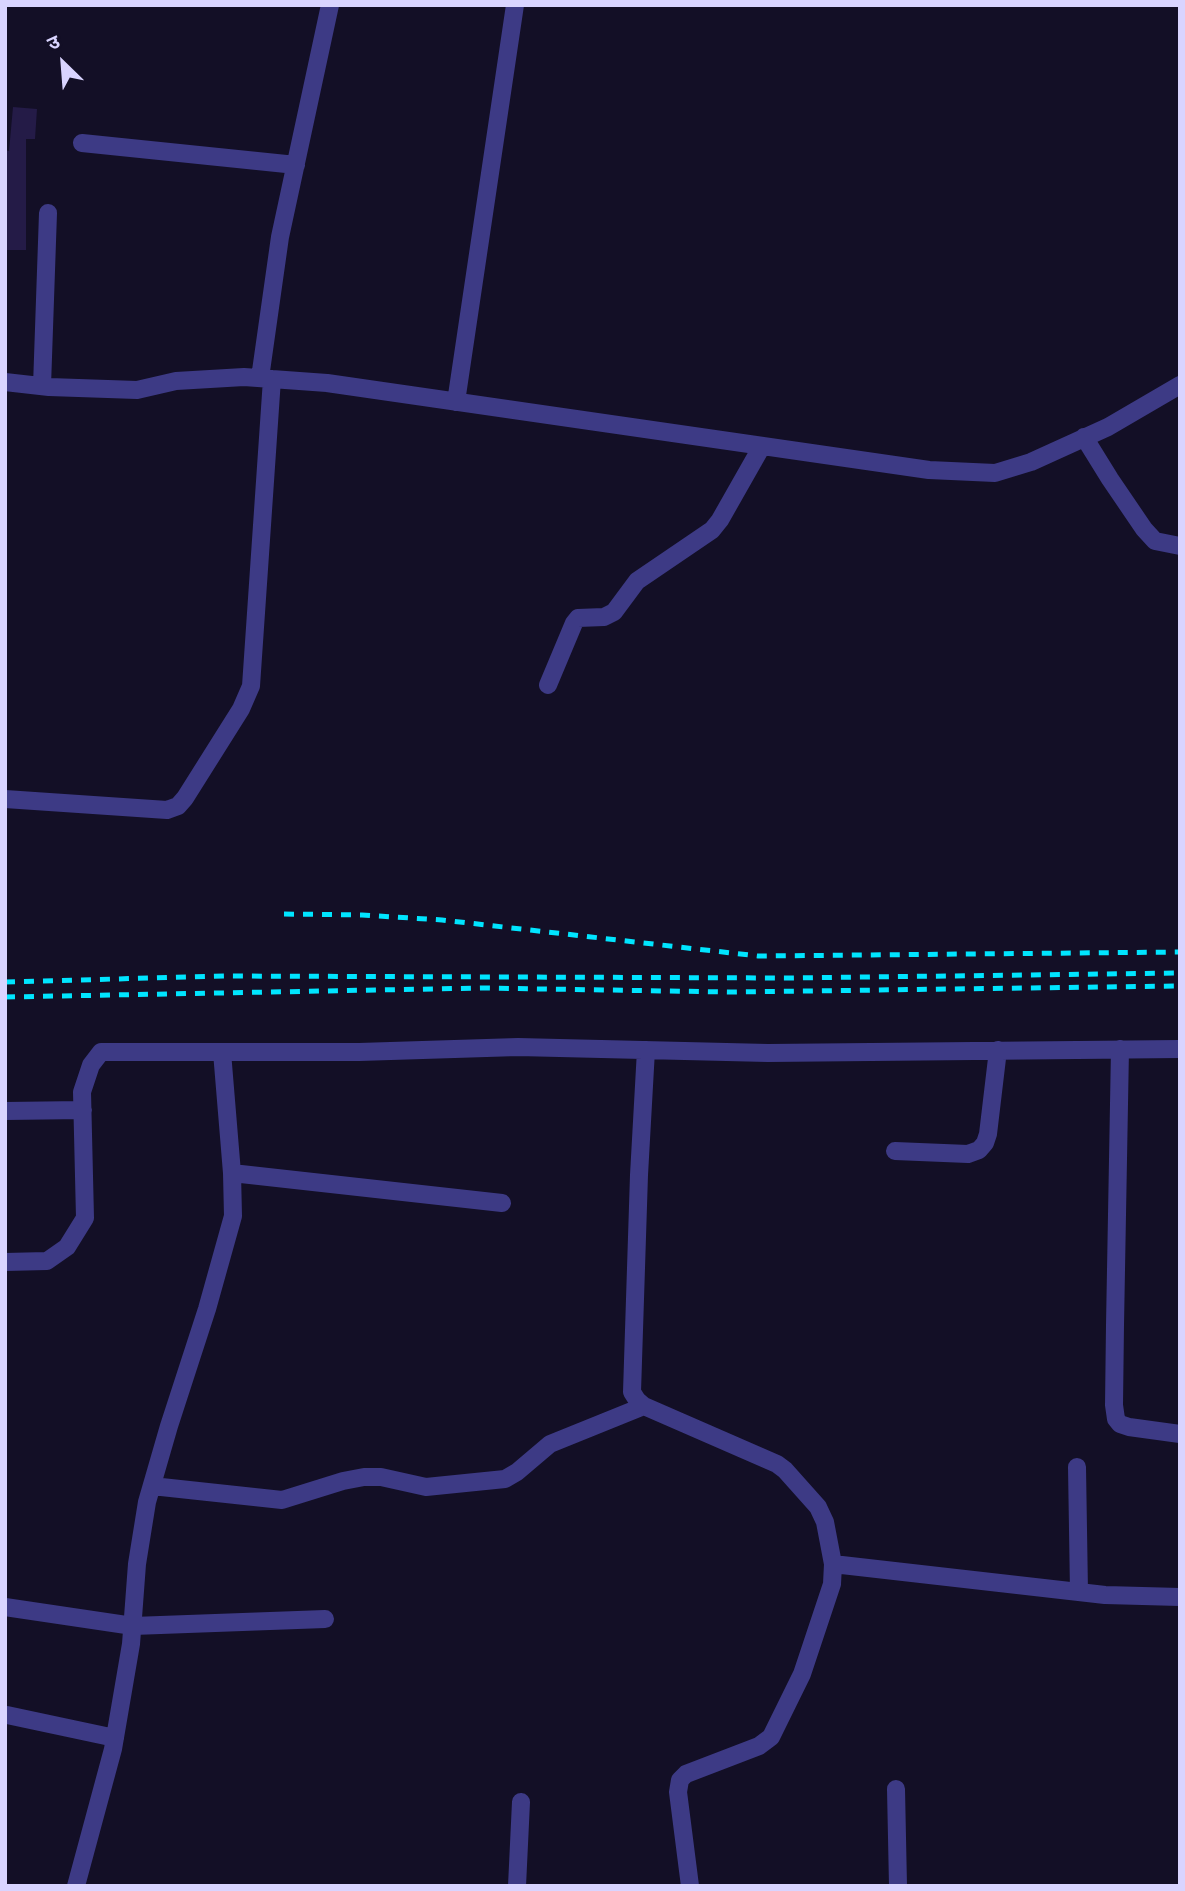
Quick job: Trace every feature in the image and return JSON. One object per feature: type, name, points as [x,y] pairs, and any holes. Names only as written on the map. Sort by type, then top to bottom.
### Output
[{"type":"street","points":[[5,799],[167,810],[178,806],[242,709],[251,686],[266,379],[279,237],[330,5]]},
{"type":"street","points":[[456,402],[514,5]]},
{"type":"street","points":[[82,143],[296,165]]},
{"type":"street","points":[[42,386],[48,213]]},
{"type":"street","points":[[5,382],[137,390],[176,381],[244,377],[327,383],[946,472],[995,473],[1031,462],[1108,427],[1180,385]]},
{"type":"street","points":[[1084,437],[1144,529],[1155,541],[1180,546]]},
{"type":"street","points":[[548,685],[578,618],[604,617],[614,612],[637,581],[712,530],[762,446]]},
{"type":"street","points":[[5,1262],[47,1261],[67,1247],[85,1218],[82,1092],[91,1065],[101,1052],[359,1052],[518,1047],[768,1053],[1180,1049]]},
{"type":"street","points":[[1120,1049],[1114,1391],[1116,1419],[1120,1424],[1129,1427],[1180,1434]]},
{"type":"street","points":[[646,1050],[632,1392],[644,1406],[777,1464],[785,1470],[818,1507],[825,1522],[833,1564],[832,1584],[802,1674],[771,1737],[759,1746],[686,1774],[680,1780],[678,1792],[690,1886]]},
{"type":"street","points":[[895,1151],[968,1154],[979,1150],[988,1134],[998,1050]]},
{"type":"street","points":[[76,1886],[115,1738],[131,1644],[137,1564],[147,1502],[233,1216],[222,1052]]},
{"type":"street","points":[[5,1111],[83,1110]]},
{"type":"street","points":[[232,1173],[502,1203]]},
{"type":"street","points":[[152,1486],[282,1500],[364,1477],[381,1477],[426,1488],[505,1479],[550,1444],[644,1406]]},
{"type":"street","points":[[1077,1467],[1079,1592]]},
{"type":"street","points":[[833,1564],[1105,1595],[1180,1597]]},
{"type":"street","points":[[5,1607],[132,1626],[325,1619]]},
{"type":"street","points":[[7,1715],[115,1738]]},
{"type":"street","points":[[896,1789],[898,1886]]},
{"type":"street","points":[[517,1886],[521,1802]]},
{"type":"building","points":[[13,107],[37,109],[35,139],[26,139],[26,250],[6,250],[5,150],[9,151]]},
{"type":"railway","points":[[284,914],[442,920],[758,956],[1180,952]]},
{"type":"railway","points":[[5,982],[224,976],[790,978],[1180,973]]},
{"type":"railway","points":[[5,997],[483,988],[729,992],[1180,986]]}]
